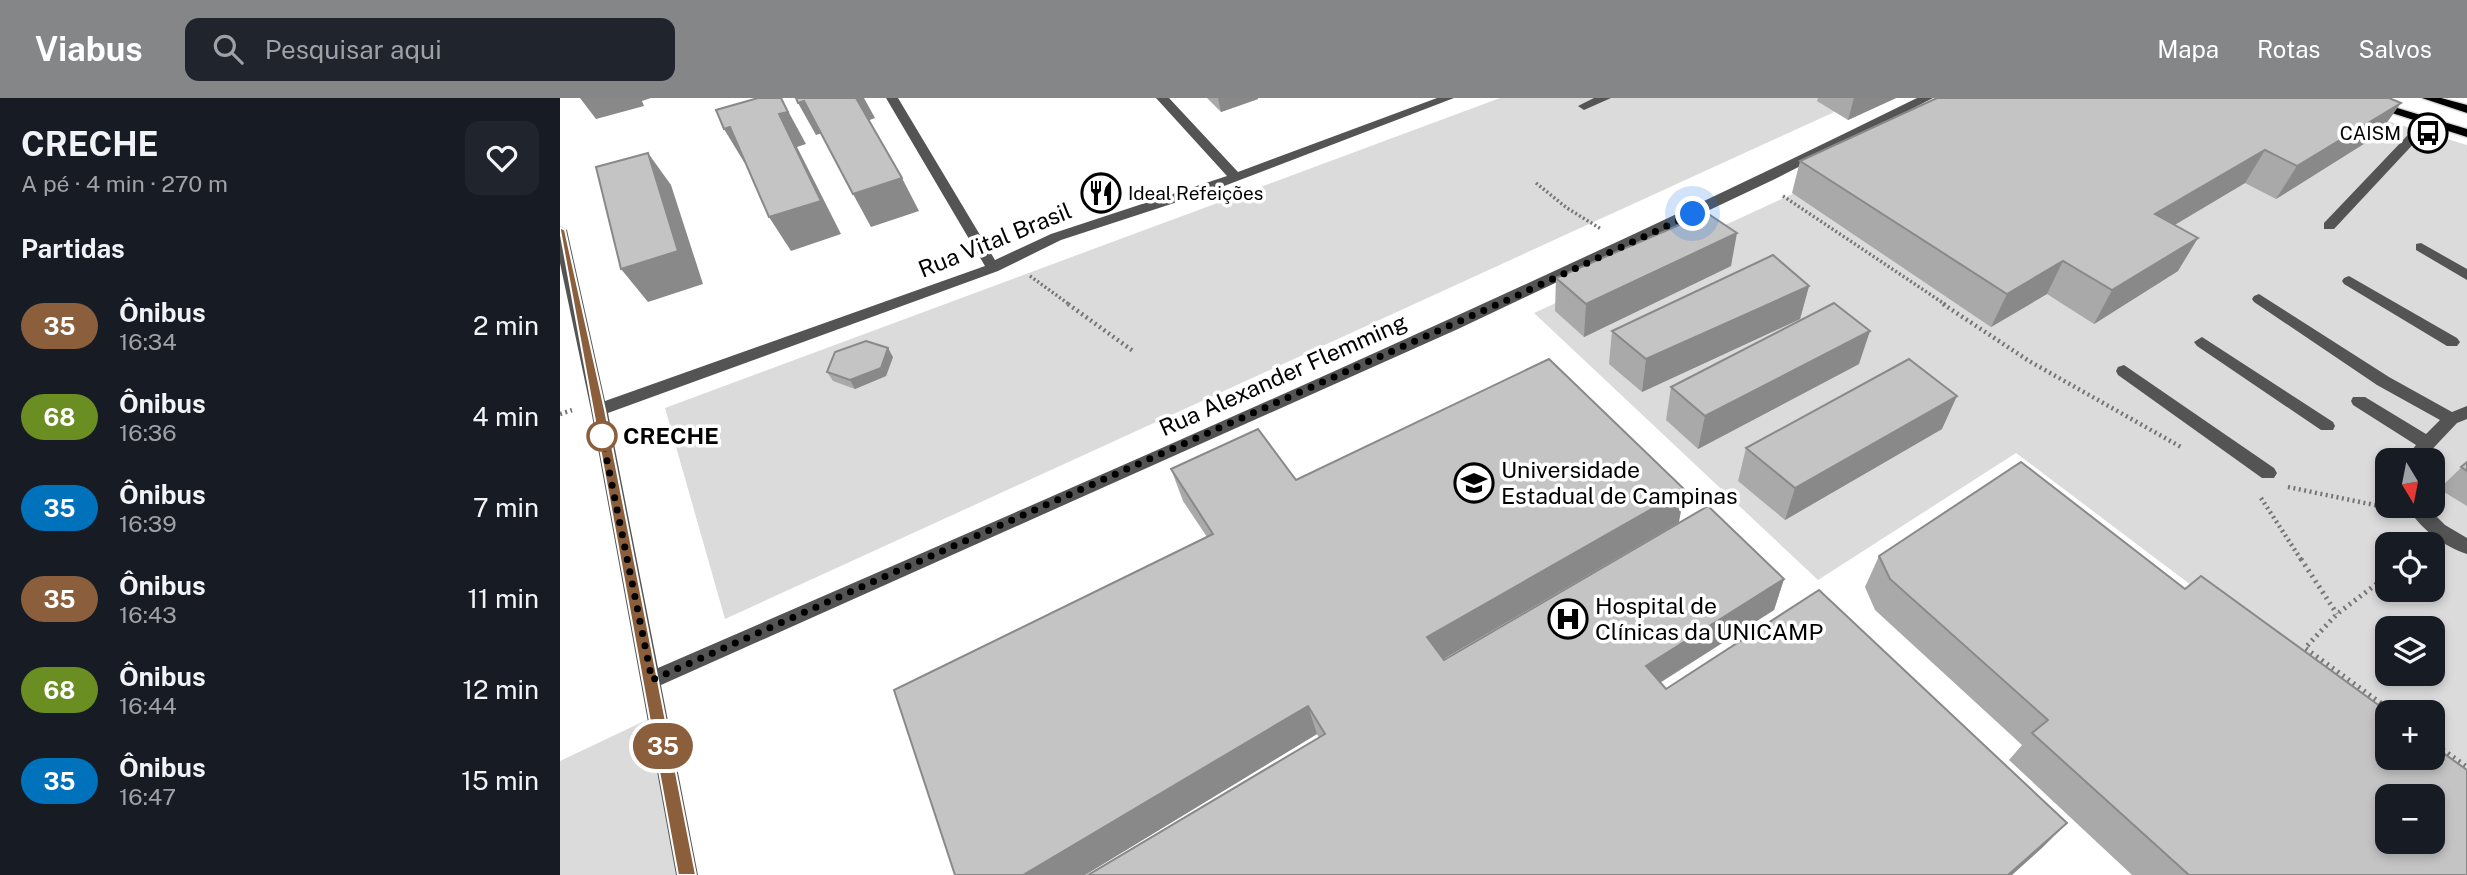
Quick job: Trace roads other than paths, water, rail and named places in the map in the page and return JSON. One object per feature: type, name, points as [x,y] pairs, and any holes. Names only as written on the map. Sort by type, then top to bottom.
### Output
[{"type":"main road","points":[[2351,98],[2467,133]]},
{"type":"main road","points":[[2428,98],[2467,109]]},
{"type":"street","points":[[892,98],[993,268]]},
{"type":"street","points":[[1162,98],[1235,176]]},
{"type":"street","name":"Rua Vital Brasil","points":[[599,410],[993,268],[1006,259],[1050,240],[1448,98]]},
{"type":"street","points":[[1584,106],[1605,98]]},
{"type":"street","name":"Rua Alexander Flemming","points":[[652,680],[1529,290],[1762,182],[1927,98]]},
{"type":"street","points":[[2329,226],[2428,121]]},
{"type":"street","points":[[560,230],[599,410],[687,875]]},
{"type":"street","points":[[2421,247],[2467,275]]},
{"type":"street","points":[[2350,281],[2452,342]]},
{"type":"street","points":[[2259,299],[2383,382],[2451,419]]},
{"type":"street","points":[[2202,342],[2327,426]]},
{"type":"street","points":[[2124,371],[2265,477]]},
{"type":"street","points":[[2359,401],[2427,443]]},
{"type":"street","points":[[2423,448],[2451,419],[2467,412]]},
{"type":"street","points":[[2427,518],[2446,536],[2467,547]]},
{"type":"place","name":"CAISM","points":[[2428,133]]},
{"type":"place","name":"Ideal Refeições","points":[[1101,193]]},
{"type":"place","name":"CRECHE","points":[[602,436]]},
{"type":"place","name":"Universidade Estadual de Campinas","points":[[1474,483]]},
{"type":"place","name":"Hospital de Clínicas da UNICAMP","points":[[1568,619]]}]
